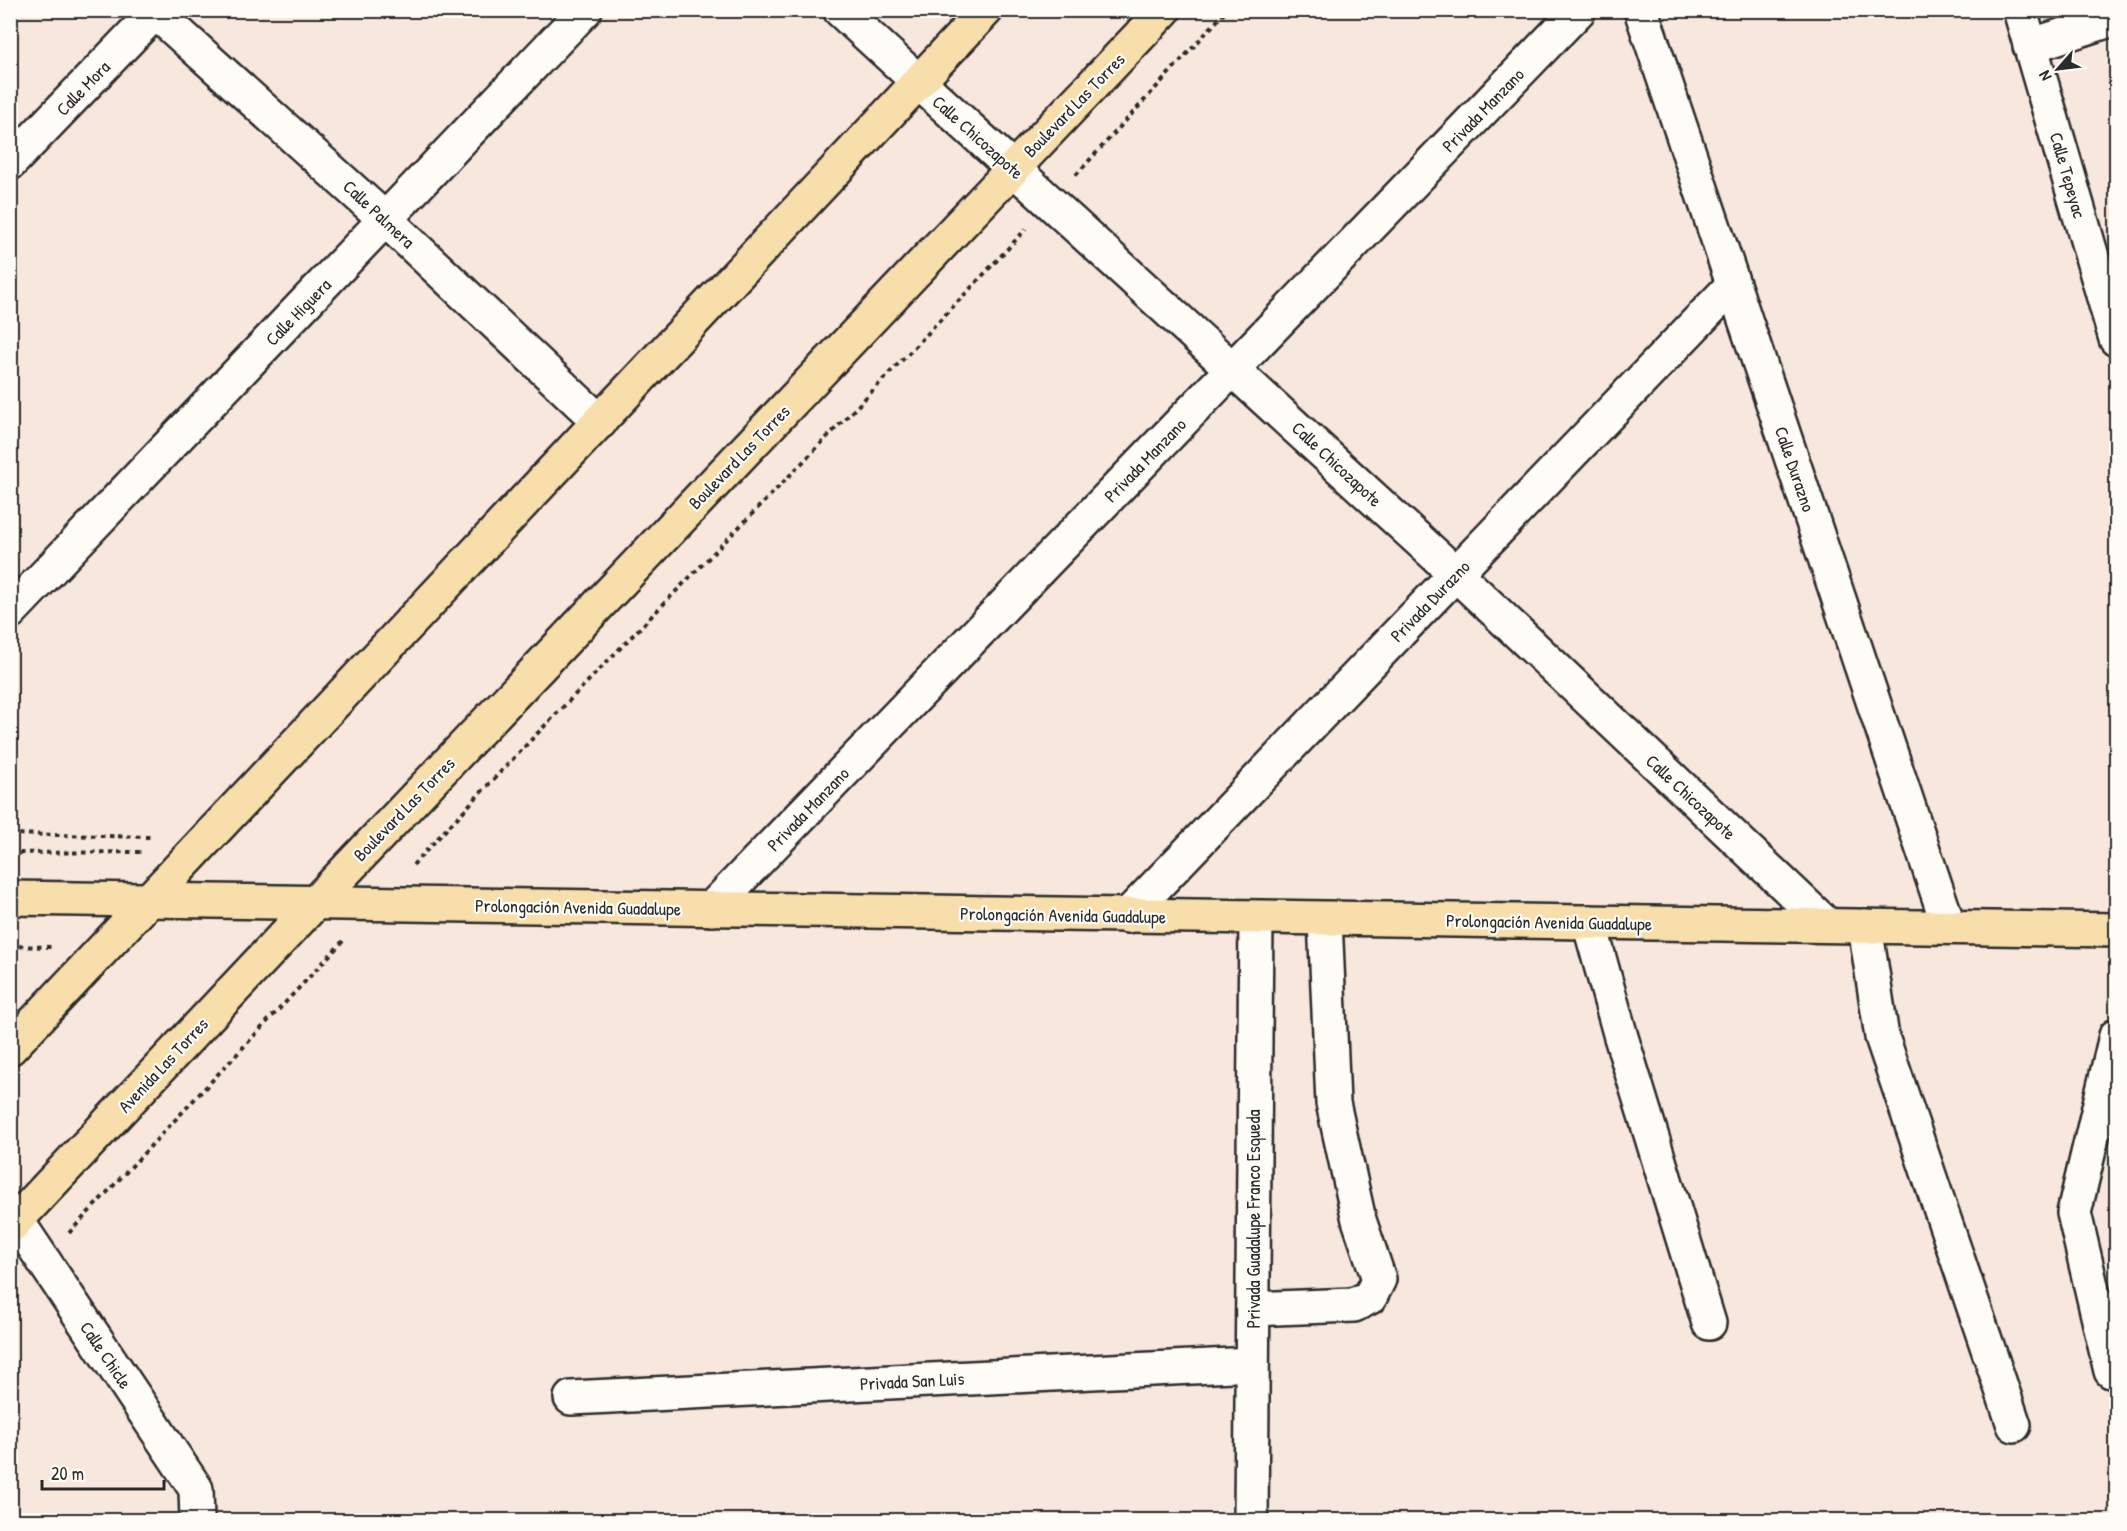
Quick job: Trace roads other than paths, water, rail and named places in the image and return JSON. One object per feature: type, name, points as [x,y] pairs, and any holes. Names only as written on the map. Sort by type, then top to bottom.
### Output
[{"type":"main road","points":[[10,1048],[986,10]]},
{"type":"main road","name":"Boulevard Las Torres","points":[[315,903],[1164,10]]},
{"type":"main road","name":"Prolongación Avenida Guadalupe","points":[[10,898],[2116,930]]},
{"type":"main road","name":"Avenida Las Torres","points":[[14,1224],[315,903]]},
{"type":"street","name":"Calle Higuera","points":[[10,612],[585,10]]},
{"type":"street","name":"Calle Chicozapote","points":[[840,10],[1456,574],[1827,925]]},
{"type":"street","name":"Privada Manzano","points":[[711,909],[1579,10]]},
{"type":"street","name":"Calle Durazno","points":[[1641,10],[1949,927]]},
{"type":"street","name":"Calle Tepeyac","points":[[2020,10],[2116,339]]},
{"type":"street","name":"Calle Palmera","points":[[155,11],[386,220],[600,422]]},
{"type":"street","name":"Calle Mora","points":[[10,163],[155,11]]},
{"type":"street","points":[[2030,46],[2116,18]]},
{"type":"street","name":"Privada Durazno","points":[[1127,916],[1733,285]]},
{"type":"street","name":"Privada Guadalupe Franco Esqueda","points":[[1251,1521],[1256,918]]},
{"type":"street","points":[[1253,1309],[1354,1305],[1370,1297],[1379,1279],[1359,1220],[1333,1103],[1325,919]]},
{"type":"street","points":[[1589,922],[1621,1037],[1709,1323]]},
{"type":"street","points":[[1865,926],[1882,1037],[2014,1425]]},
{"type":"street","points":[[2111,1371],[2074,1213],[2116,1036]]},
{"type":"street","name":"Calle Chicle","points":[[14,1224],[43,1260],[196,1488],[197,1521]]},
{"type":"street","name":"Privada San Luis","points":[[571,1398],[1252,1364]]}]
